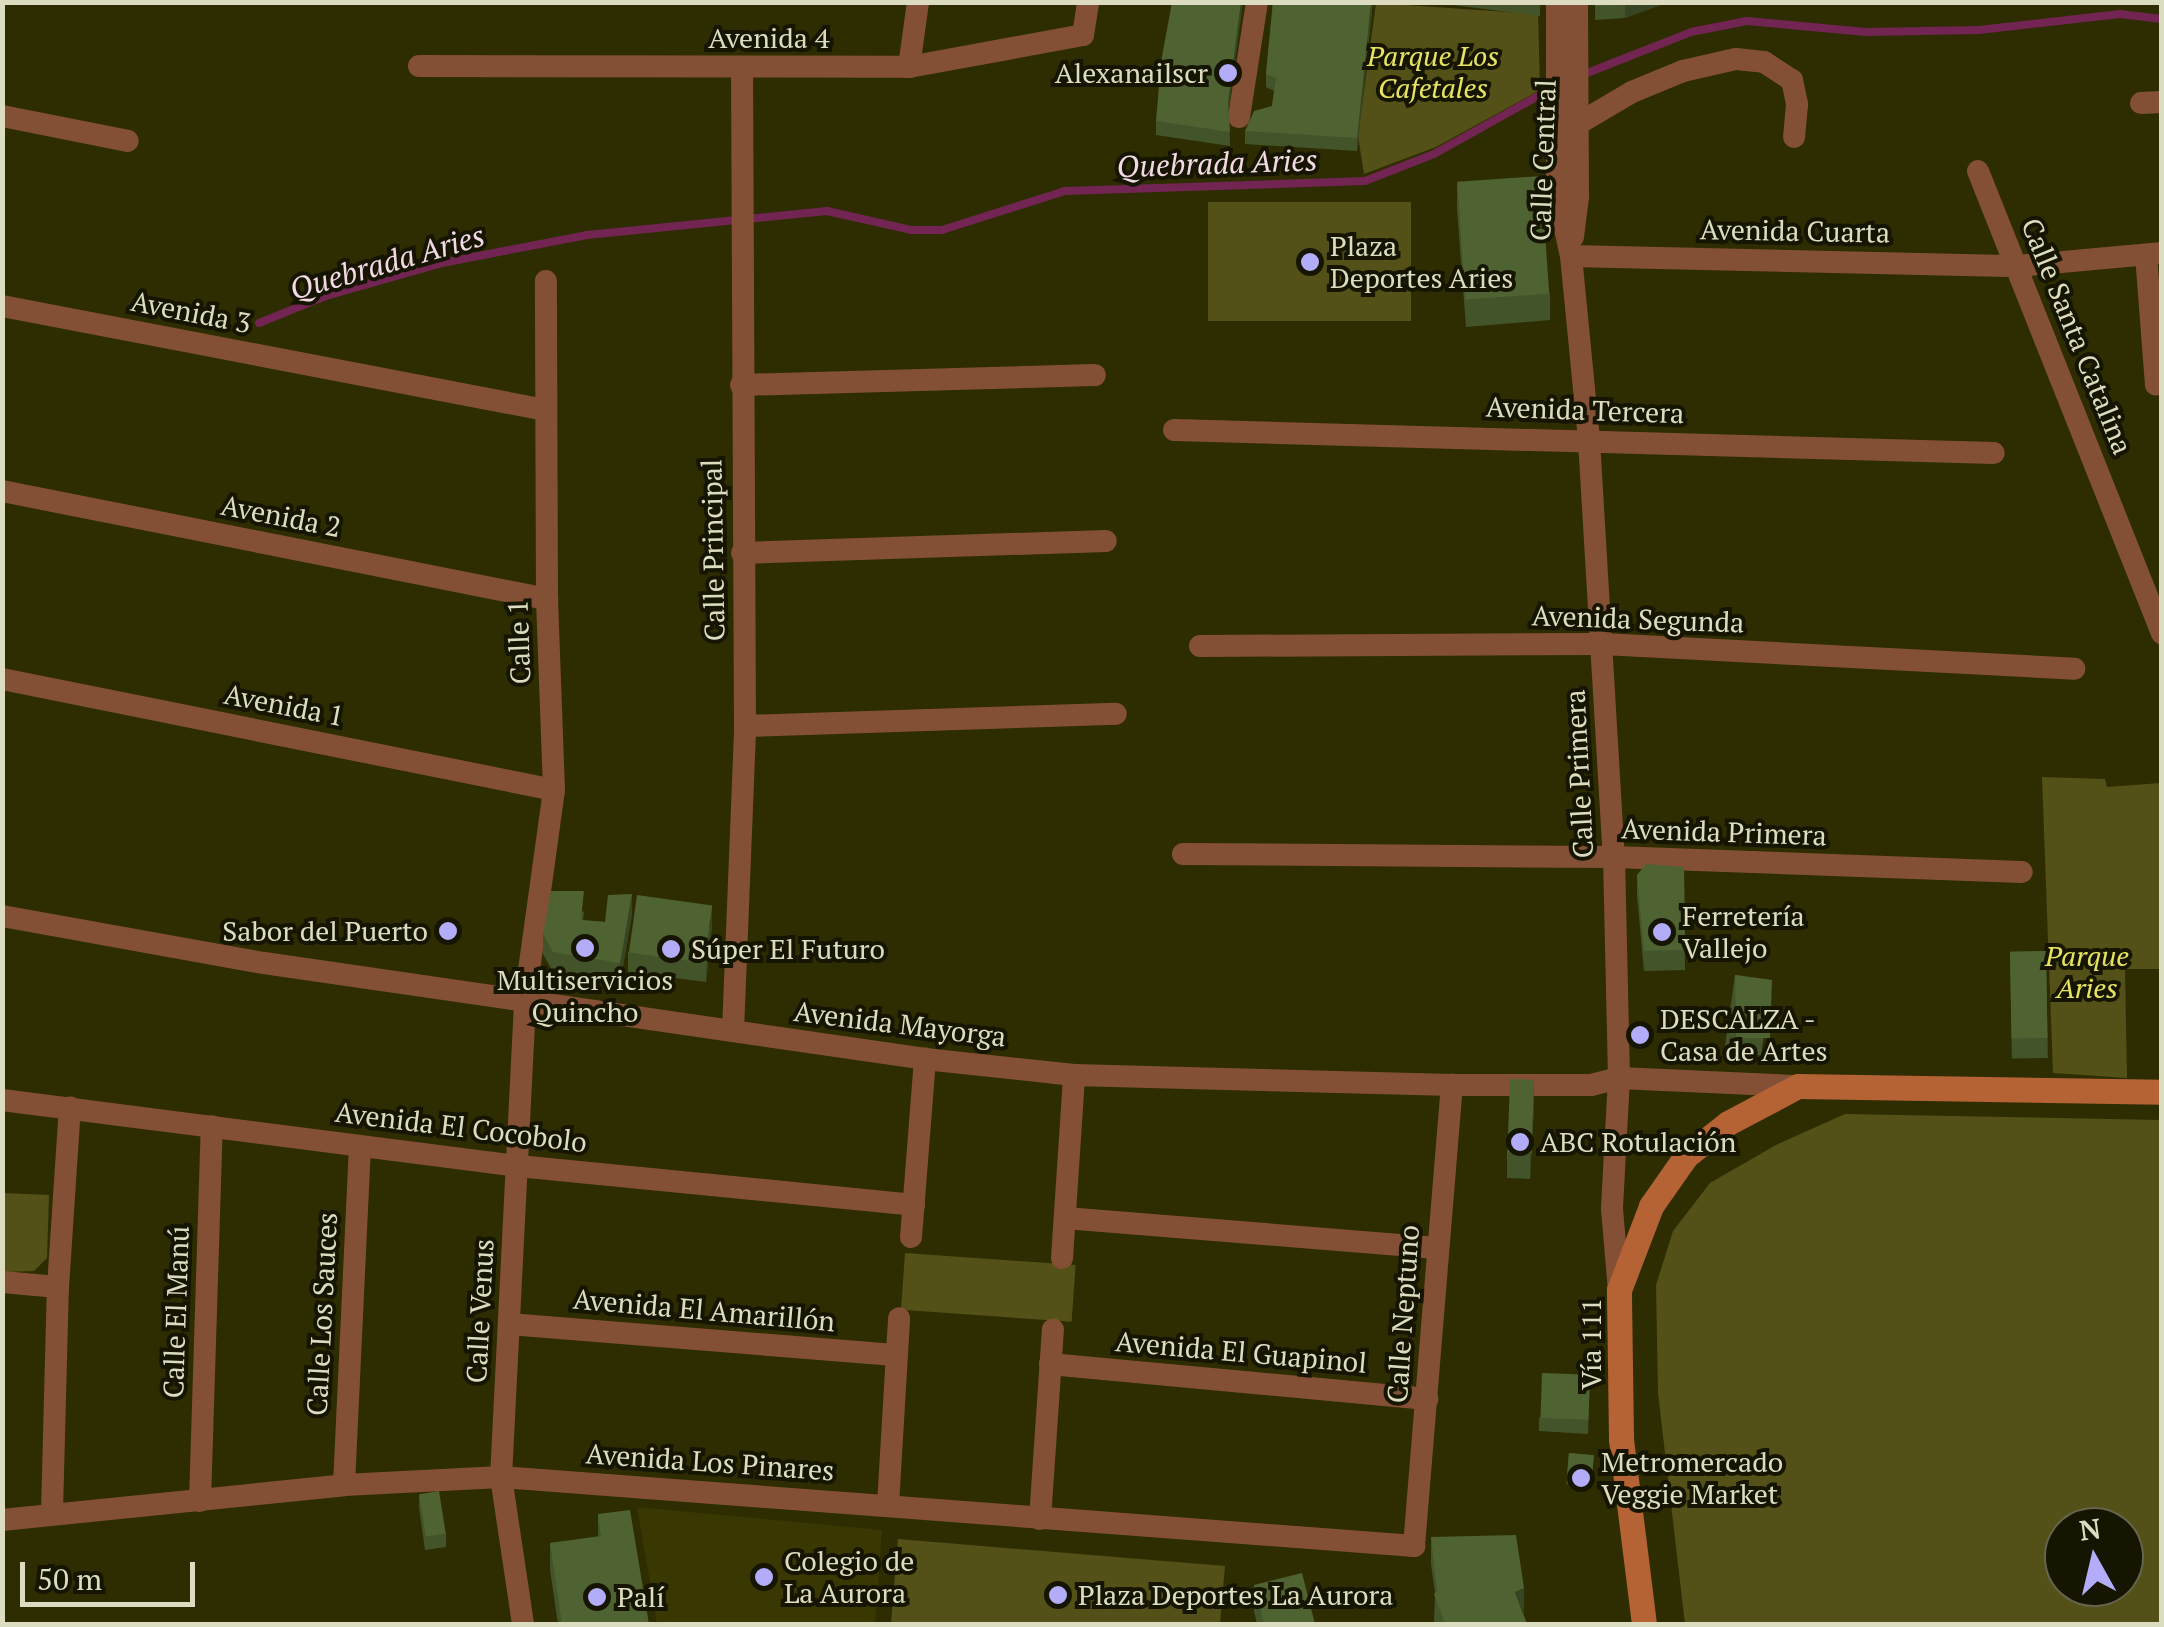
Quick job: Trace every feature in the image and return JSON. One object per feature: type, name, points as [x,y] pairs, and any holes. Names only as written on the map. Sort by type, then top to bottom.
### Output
[{"type":"main road","name":"Vía 111","points":[[1644,1624],[1621,1439],[1619,1290],[1651,1206],[1686,1156],[1728,1123],[1798,1086],[2162,1092]]},
{"type":"street","points":[[909,67],[918,2]]},
{"type":"street","name":"Avenida 4","points":[[419,66],[909,67],[1083,35],[1088,2]]},
{"type":"street","points":[[1239,117],[1257,2]]},
{"type":"street","name":"Calle Central","points":[[1557,2],[1567,60]]},
{"type":"street","name":"Calle Central","points":[[1571,256],[1557,192],[1567,60],[1577,2]]},
{"type":"street","points":[[1576,124],[1632,92],[1684,71],[1736,59],[1764,62],[1792,80],[1797,104],[1794,137]]},
{"type":"street","name":"Calle Principal","points":[[733,1031],[745,726],[739,172],[742,68]]},
{"type":"street","name":"Calle Central","points":[[1566,99],[1576,124],[1578,197],[1571,256]]},
{"type":"street","points":[[2,116],[128,141]]},
{"type":"street","name":"Calle Santa Catalina","points":[[1978,172],[2162,634]]},
{"type":"street","points":[[2154,254],[2156,385]]},
{"type":"street","name":"Avenida Cuarta","points":[[1571,256],[2018,266],[2154,254]]},
{"type":"street","name":"Calle Primera","points":[[1571,256],[1589,440],[1614,858],[1618,1078],[1612,1209],[1619,1290]]},
{"type":"street","name":"Calle 1","points":[[525,999],[554,790],[547,599],[546,281]]},
{"type":"street","name":"Avenida 3","points":[[2,306],[545,410]]},
{"type":"street","points":[[741,386],[1095,375]]},
{"type":"street","name":"Avenida Tercera","points":[[1174,430],[1994,453]]},
{"type":"street","name":"Avenida 2","points":[[2,492],[547,599]]},
{"type":"street","points":[[742,553],[1106,541]]},
{"type":"street","name":"Avenida Segunda","points":[[1200,646],[1603,644],[2074,670]]},
{"type":"street","name":"Avenida 1","points":[[2,679],[554,790]]},
{"type":"street","points":[[745,726],[1116,714]]},
{"type":"street","name":"Avenida Primera","points":[[1184,854],[1614,858],[2022,872]]},
{"type":"street","name":"Avenida Mayorga","points":[[2,916],[264,963],[925,1059],[1074,1075],[1452,1085],[1591,1085],[1618,1078],[1798,1086]]},
{"type":"street","name":"Calle Venus","points":[[522,1624],[501,1477],[525,999]]},
{"type":"street","points":[[911,1236],[925,1059]]},
{"type":"street","points":[[1062,1258],[1074,1075]]},
{"type":"street","name":"Calle Neptuno","points":[[1414,1546],[1452,1085]]},
{"type":"street","name":"Avenida El Cocobolo","points":[[2,1100],[518,1166],[914,1206]]},
{"type":"street","points":[[52,1512],[58,1287],[70,1108]]},
{"type":"street","name":"Calle El Manú","points":[[200,1501],[212,1126]]},
{"type":"street","name":"Calle Los Sauces","points":[[344,1485],[360,1146]]},
{"type":"street","points":[[1065,1218],[1437,1248]]},
{"type":"street","points":[[2,1282],[58,1287]]},
{"type":"street","points":[[888,1505],[900,1318]]},
{"type":"street","name":"Avenida El Amarillón","points":[[509,1324],[895,1355]]},
{"type":"street","points":[[1040,1519],[1053,1329]]},
{"type":"street","name":"Avenida El Guapinol","points":[[1050,1364],[1427,1399]]},
{"type":"street","name":"Avenida Los Pinares","points":[[2,1520],[344,1485],[501,1477],[1414,1546]]},
{"type":"shaded area","name":"Colegio de La Aurora","points":[[637,1507],[882,1530],[875,1624],[657,1624]]},
{"type":"green space","name":"Parque Los Cafetales","points":[[1376,3],[1538,14],[1540,90],[1436,147],[1364,174],[1358,136]]},
{"type":"green space","name":"Plaza Deportes Aries","points":[[1208,202],[1411,202],[1411,321],[1208,321]]},
{"type":"green space","name":"Parque Aries","points":[[2042,777],[2105,779],[2107,787],[2161,783],[2161,969],[2125,969],[2127,1078],[2053,1073]]},
{"type":"green space","points":[[1845,1114],[2161,1120],[2161,1624],[1685,1624],[1658,1393],[1656,1285],[1673,1231],[1710,1183],[1776,1145]]},
{"type":"green space","points":[[3,1193],[49,1195],[47,1258],[34,1271],[3,1272]]},
{"type":"green space","points":[[905,1253],[1076,1265],[1072,1322],[901,1310]]},
{"type":"green space","name":"Plaza Deportes La Aurora","points":[[898,1539],[1225,1566],[1220,1624],[891,1624]]},
{"type":"building","points":[[1172,2],[1241,2],[1228,103],[1230,132],[1156,121]]},
{"type":"building","points":[[1273,2],[1371,2],[1357,138],[1245,131],[1254,111],[1272,106],[1276,78],[1266,74]]},
{"type":"building","points":[[1595,2],[1632,2],[1595,6]]},
{"type":"building","points":[[1541,176],[1549,294],[1465,300],[1457,182]]},
{"type":"building","name":"Ferretería Vallejo","points":[[1646,864],[1684,867],[1685,950],[1644,951],[1637,875]]},
{"type":"building","name":"Multiservicios Quincho","points":[[551,891],[584,891],[581,920],[605,922],[608,895],[632,894],[620,963],[553,952],[543,934]]},
{"type":"building","name":"Súper El Futuro","points":[[637,895],[712,906],[704,963],[629,952]]},
{"type":"building","points":[[2046,951],[2048,1038],[2012,1039],[2010,952]]},
{"type":"building","points":[[1735,975],[1772,980],[1770,1038],[1736,1038]]},
{"type":"building","name":"ABC Rotulación","points":[[1510,1079],[1534,1080],[1531,1153],[1507,1152]]},
{"type":"building","points":[[1542,1373],[1590,1375],[1588,1420],[1540,1418]]},
{"type":"building","points":[[1569,1453],[1594,1455],[1592,1479],[1567,1477]]},
{"type":"building","points":[[439,1491],[446,1533],[426,1537],[419,1494]]},
{"type":"building","name":"Palí","points":[[630,1510],[649,1624],[562,1624],[550,1543],[601,1536],[598,1514]]},
{"type":"building","points":[[1516,1535],[1524,1588],[1515,1592],[1527,1624],[1445,1624],[1434,1594],[1437,1591],[1431,1537]]},
{"type":"building","points":[[1302,1573],[1315,1624],[1264,1624],[1254,1585]]},
{"type":"waterway","name":"Quebrada Aries","points":[[1582,75],[1691,32],[1747,21],[1865,32],[1979,30],[2120,14],[2162,19]]},
{"type":"waterway","name":"Quebrada Aries","points":[[259,323],[326,296],[442,263],[587,235],[827,211],[911,230],[942,230],[1065,191],[1365,181],[1434,154],[1551,89]]},
{"type":"place","name":"Alexanailscr","points":[[1228,73]]},
{"type":"place","name":"Plaza Deportes Aries","points":[[1310,262]]},
{"type":"place","name":"Sabor del Puerto","points":[[448,931]]},
{"type":"place","name":"Ferretería Vallejo","points":[[1662,932]]},
{"type":"place","name":"Multiservicios Quincho","points":[[585,948]]},
{"type":"place","name":"Súper El Futuro","points":[[671,949]]},
{"type":"place","name":"DESCALZA - Casa de Artes","points":[[1640,1035]]},
{"type":"place","name":"ABC Rotulación","points":[[1520,1142]]},
{"type":"place","name":"Metromercado Veggie Market","points":[[1581,1478]]},
{"type":"place","name":"Colegio de La Aurora","points":[[764,1577]]},
{"type":"place","name":"Plaza Deportes La Aurora","points":[[1058,1595]]},
{"type":"place","name":"Palí","points":[[597,1597]]}]
